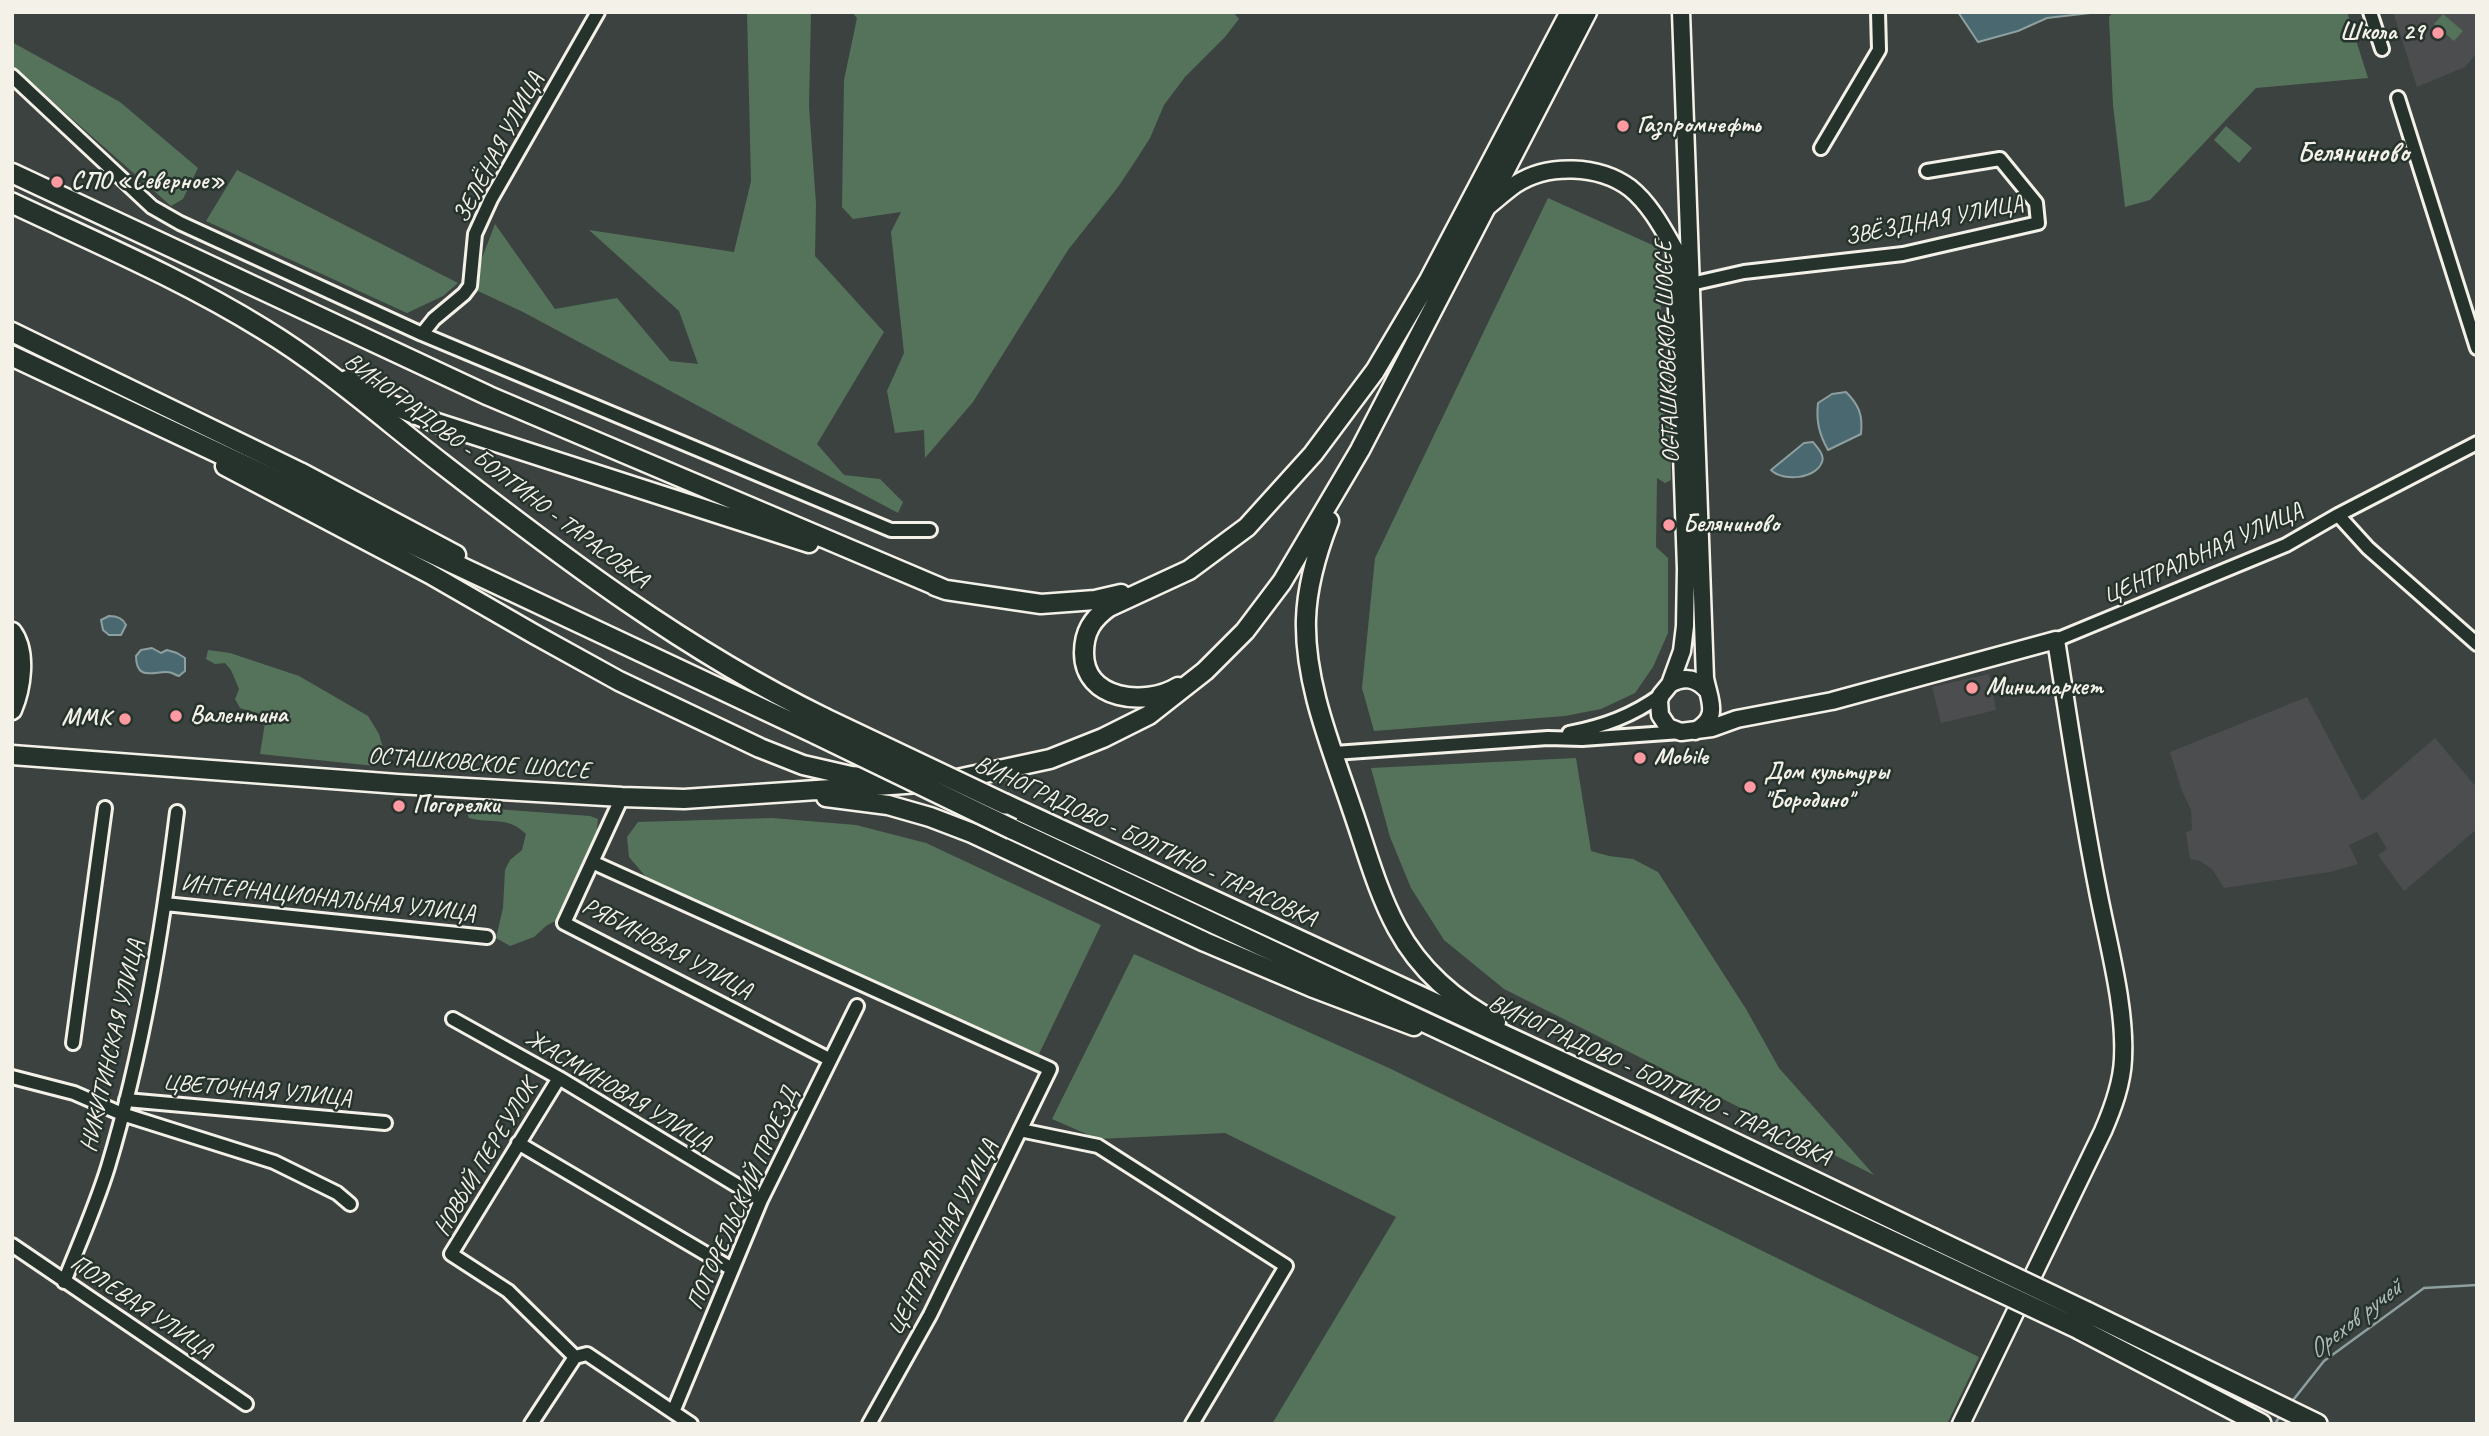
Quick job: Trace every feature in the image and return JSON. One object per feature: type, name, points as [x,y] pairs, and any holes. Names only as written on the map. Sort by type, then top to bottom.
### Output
[{"type":"main road","points":[[1205,671],[1172,691],[1143,698],[1124,697],[1106,691],[1090,677],[1084,664],[1087,629],[1097,615],[1109,607],[1189,570],[1247,527],[1313,454],[1375,371],[1429,280],[1570,12]]},
{"type":"main road","points":[[16,358],[430,574],[619,681],[760,748],[803,765],[851,776],[935,782],[1050,759],[1103,738],[1149,715],[1205,671],[1245,631],[1282,582],[1348,472],[1587,12]]},
{"type":"main road","points":[[12,173],[489,396],[946,590]]},
{"type":"main road","name":"ВИНОГРАДОВО - БОЛТИНО - ТАРАСОВКА","points":[[12,203],[144,265],[264,329],[321,369],[566,560],[684,639],[820,726],[1012,829],[1508,1062],[1928,1247],[2083,1321],[2317,1424]]},
{"type":"main road","points":[[264,329],[387,402],[433,422],[823,547],[946,590],[1041,604],[1095,600],[1152,586]]},
{"type":"main road","points":[[12,332],[300,472],[626,646]]},
{"type":"main road","name":"ВИНОГРАДОВО - БОЛТИНО - ТАРАСОВКА","points":[[16,358],[626,646],[1005,804],[1657,1106],[1928,1247]]},
{"type":"main road","points":[[1348,472],[1322,537],[1311,578],[1306,619],[1309,659],[1334,753],[1377,884],[1397,929],[1441,985],[1476,1012],[1657,1106]]},
{"type":"main road","points":[[12,710],[18,696],[21,660],[13,631]]},
{"type":"main road","name":"ОСТАШКОВСКОЕ ШОССЕ","points":[[12,755],[398,784],[684,799],[935,782]]},
{"type":"main road","points":[[788,792],[888,805],[930,817],[972,833],[1205,942],[1508,1062]]},
{"type":"main road","name":"ВИНОГРАДОВО - БОЛТИНО - ТАРАСОВКА","points":[[2083,1321],[2261,1424]]},
{"type":"street","name":"ЗЕЛЁНАЯ УЛИЦА","points":[[422,334],[434,319],[470,286],[475,234],[491,199],[598,12]]},
{"type":"street","name":"ОСТАШКОВСКОЕ ШОССЕ","points":[[1681,12],[1690,284],[1710,696]]},
{"type":"street","points":[[1821,148],[1879,50],[1878,12]]},
{"type":"street","points":[[2370,12],[2382,48]]},
{"type":"street","points":[[12,76],[152,207],[180,223],[422,334],[891,530],[930,530]]},
{"type":"street","points":[[2398,98],[2477,348]]},
{"type":"street","name":"ЗВЁЗДНАЯ УЛИЦА","points":[[1690,284],[1744,272],[1903,254],[2038,223],[2036,203],[2000,159],[1927,171]]},
{"type":"street","name":"ОСТАШКОВСКОЕ ШОССЕ","points":[[1485,208],[1518,183],[1541,173],[1569,168],[1597,173],[1630,188],[1656,218],[1675,250],[1686,569],[1685,626],[1682,651],[1665,689]]},
{"type":"street","name":"ЦЕНТРАЛЬНАЯ УЛИЦА","points":[[2056,640],[2286,545],[2477,443]]},
{"type":"street","points":[[2338,515],[2368,548],[2477,644]]},
{"type":"street","points":[[1334,753],[1548,738],[1688,732],[1712,728],[1737,719],[1832,701],[2056,640],[2089,845],[2117,993],[2123,1036],[2123,1061],[2114,1105],[2104,1130],[1961,1424]]},
{"type":"street","points":[[2022,649],[2045,654],[2062,678]]},
{"type":"street","points":[[1548,738],[1617,721],[1646,706],[1665,689],[1683,679],[1690,679],[1702,685],[1722,713],[1737,719]]},
{"type":"street","points":[[1665,689],[1658,708],[1664,722],[1674,730],[1688,732],[1706,723],[1712,710],[1710,696]]},
{"type":"street","name":"РЯБИНОВАЯ УЛИЦА","points":[[622,797],[564,923],[830,1059]]},
{"type":"street","points":[[73,1043],[105,808]]},
{"type":"street","name":"НИКИТИНСКАЯ УЛИЦА","points":[[64,1282],[107,1168],[126,1100],[149,1003],[177,811]]},
{"type":"street","name":"ЦЕНТРАЛЬНАЯ УЛИЦА","points":[[592,862],[1050,1069],[930,1315],[869,1424]]},
{"type":"street","name":"ИНТЕРНАЦИОНАЛЬНАЯ УЛИЦА","points":[[165,904],[487,937]]},
{"type":"street","name":"ПОГОРЕЛЬСКИЙ ПРОЕЗД","points":[[673,1412],[761,1200],[857,1006]]},
{"type":"street","name":"ЖАСМИНОВАЯ УЛИЦА","points":[[453,1019],[559,1078],[761,1200]]},
{"type":"street","points":[[12,1077],[74,1093],[122,1114],[274,1162],[337,1193],[351,1204]]},
{"type":"street","name":"НОВЫЙ ПЕРЕУЛОК","points":[[559,1078],[451,1254],[508,1291],[575,1357],[587,1354],[691,1424]]},
{"type":"street","name":"ЦВЕТОЧНАЯ УЛИЦА","points":[[126,1100],[385,1123]]},
{"type":"street","points":[[1020,1130],[1098,1146],[1286,1266],[1192,1424]]},
{"type":"street","points":[[517,1143],[732,1269]]},
{"type":"street","name":"ПОЛЕВАЯ УЛИЦА","points":[[12,1245],[246,1404]]},
{"type":"street","points":[[531,1424],[575,1357]]},
{"type":"shaded area","name":"Школа 29","points":[[2393,12],[2477,12],[2477,53],[2465,67],[2417,87]]},
{"type":"shaded area","points":[[1989,674],[1996,710],[1941,723],[1932,687]]},
{"type":"shaded area","points":[[2307,697],[2362,801],[2435,738],[2477,788],[2477,829],[2404,891],[2378,855],[2387,849],[2377,832],[2349,845],[2358,864],[2330,872],[2224,888],[2212,869],[2200,861],[2190,859],[2186,832],[2192,830],[2191,810],[2170,752]]},
{"type":"green space","points":[[747,12],[811,12],[809,106],[816,204],[815,256],[884,332],[817,444],[844,475],[880,479],[903,502],[898,513],[523,312],[478,291],[474,279],[495,224],[555,309],[617,298],[670,361],[698,364],[679,311],[589,230],[734,252],[751,181]]},
{"type":"green space","points":[[852,12],[1233,12],[1239,19],[1185,77],[1164,105],[1150,138],[1136,160],[1068,250],[973,402],[925,458],[924,430],[895,433],[887,391],[904,353],[891,232],[901,212],[853,219],[842,207],[844,80],[857,18]]},
{"type":"green space","points":[[2113,12],[2347,12],[2368,78],[2256,88],[2150,200],[2125,207],[2113,105],[2109,17]]},
{"type":"green space","points":[[2443,14],[2463,31],[2454,41],[2434,24]]},
{"type":"green space","points":[[12,42],[120,102],[198,168],[183,199],[171,206],[12,66]]},
{"type":"green space","points":[[2226,126],[2252,148],[2239,163],[2214,140]]},
{"type":"green space","points":[[237,170],[458,283],[443,296],[407,313],[206,221]]},
{"type":"green space","points":[[1548,198],[1659,248],[1662,346],[1669,376],[1671,480],[1665,483],[1657,478],[1656,547],[1668,558],[1668,633],[1653,667],[1635,693],[1601,709],[1565,716],[1374,731],[1362,688],[1375,558]]},
{"type":"green space","points":[[208,650],[230,653],[299,676],[368,716],[379,734],[385,755],[375,766],[260,754],[265,723],[260,714],[240,708],[235,699],[239,689],[231,670],[225,663],[215,664],[206,659]]},
{"type":"green space","points":[[1576,758],[1591,851],[1633,859],[1658,872],[1746,1009],[1779,1068],[1874,1175],[1504,989],[1444,940],[1411,888],[1390,837],[1371,768]]},
{"type":"green space","points":[[482,808],[590,816],[598,819],[601,850],[561,918],[534,937],[510,946],[496,938],[503,908],[505,870],[510,860],[522,850],[526,834],[506,823],[469,818],[467,813]]},
{"type":"green space","points":[[772,818],[856,825],[926,843],[1101,925],[1038,1056],[646,877],[629,857],[627,837],[638,822]]},
{"type":"green space","points":[[1134,954],[1389,1068],[1979,1357],[1947,1424],[1272,1424],[1396,1217],[1225,1133],[1098,1139],[1052,1119]]},
{"type":"water","points":[[1958,12],[2099,12],[2047,18],[2018,31],[1978,42]]},
{"type":"water","points":[[1846,392],[1859,411],[1861,434],[1828,450],[1819,427],[1818,403],[1832,394]]},
{"type":"water","points":[[1813,442],[1823,459],[1819,468],[1813,472],[1791,477],[1776,474],[1771,470],[1804,443]]},
{"type":"water","points":[[115,616],[125,623],[121,635],[109,635],[103,630],[101,620]]},
{"type":"water","points":[[152,648],[161,653],[167,650],[177,653],[185,658],[185,671],[179,676],[169,672],[143,672],[139,669],[136,656],[141,650]]},
{"type":"waterway","name":"Орехов ручей","points":[[2290,1404],[2324,1361],[2424,1288],[2477,1285]]},
{"type":"waterway","name":"Орехов ручей","points":[[2276,1422],[2282,1414]]},
{"type":"place","name":"Школа 29","points":[[2438,33]]},
{"type":"place","name":"Газпромнефть","points":[[1623,126]]},
{"type":"place","name":"СПО «Северное»","points":[[57,182]]},
{"type":"place","name":"Беляниново","points":[[1669,525]]},
{"type":"place","name":"Минимаркет","points":[[1972,688]]},
{"type":"place","name":"Валентина","points":[[176,716]]},
{"type":"place","name":"ММК","points":[[125,719]]},
{"type":"place","name":"Mobile","points":[[1640,758]]},
{"type":"place","name":"Дом культуры \"Бородино\"","points":[[1750,787]]},
{"type":"place","name":"Погорелки","points":[[399,806]]},
{"type":"district","name":"Беляниново","points":[[2353,154]]}]
